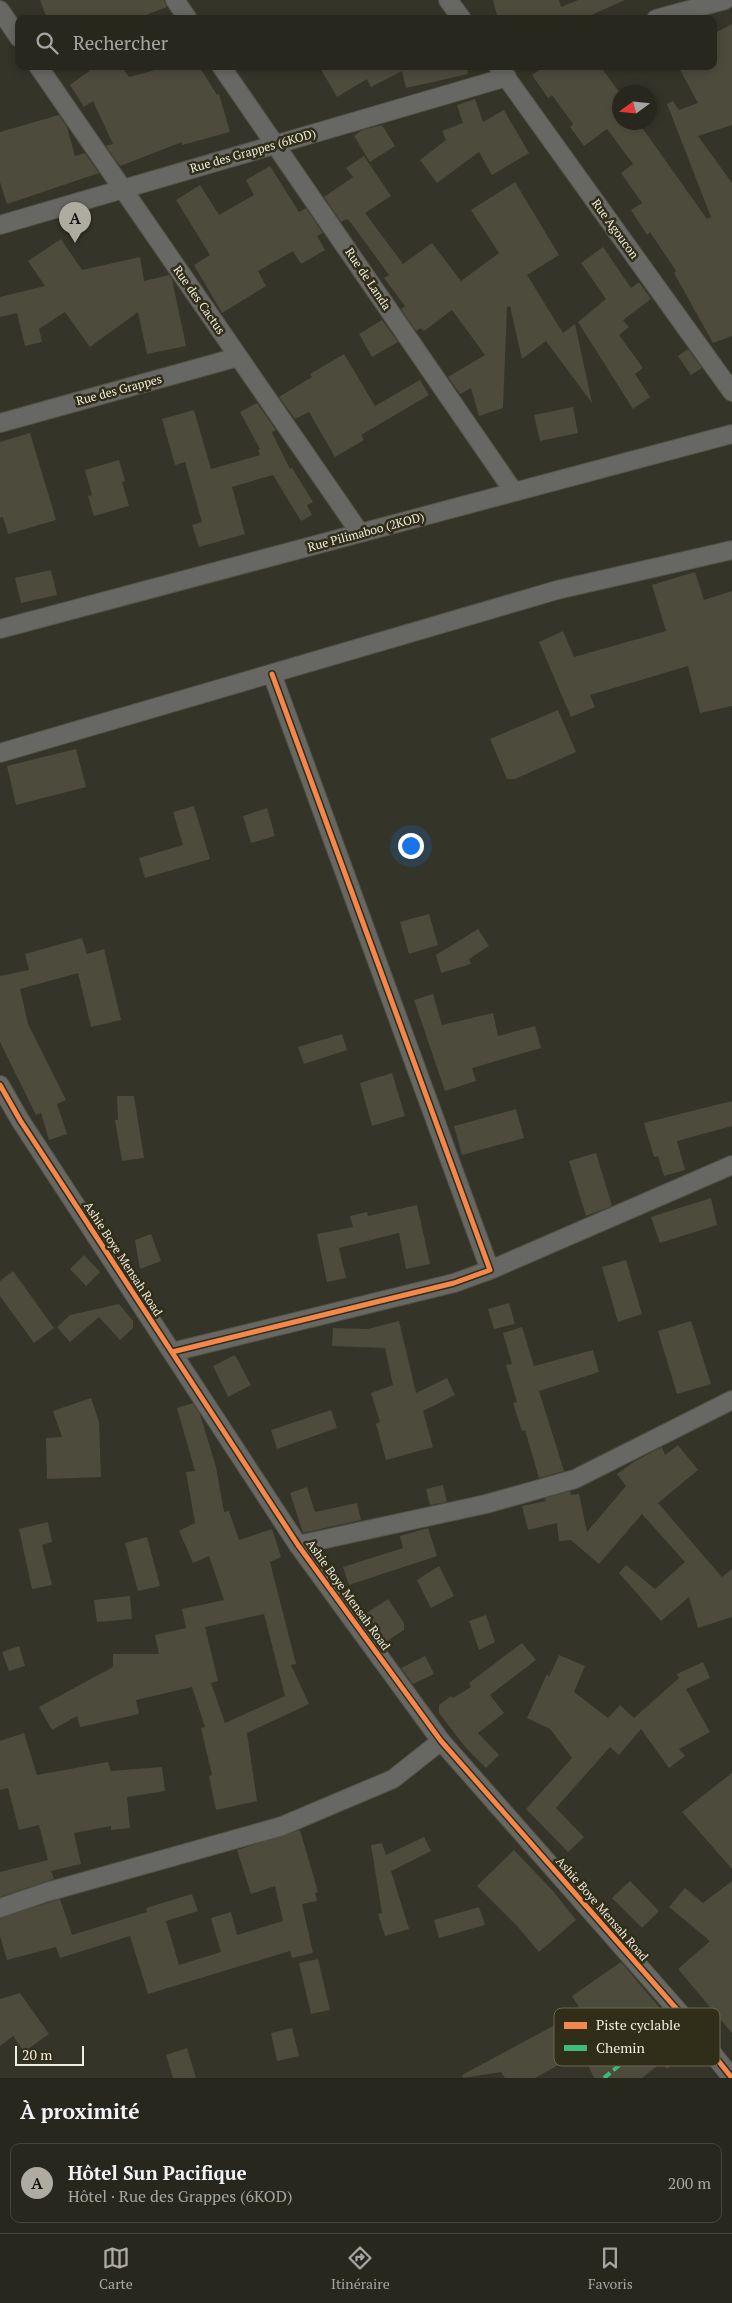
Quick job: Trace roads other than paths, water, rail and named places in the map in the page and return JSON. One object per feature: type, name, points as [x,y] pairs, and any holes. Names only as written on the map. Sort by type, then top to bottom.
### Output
[{"type":"street","points":[[175,0],[185,15]]},
{"type":"street","points":[[448,0],[459,15]]},
{"type":"street","points":[[671,15],[725,0]]},
{"type":"street","points":[[0,10],[15,32]]},
{"type":"street","name":"Rue des Cactus","points":[[41,70],[360,534]]},
{"type":"street","name":"Rue de Landa","points":[[224,70],[514,492]]},
{"type":"street","name":"Rue des Grappes (6KOD)","points":[[0,225],[276,144],[503,72]]},
{"type":"street","name":"Rue Agoucon","points":[[503,72],[732,392]]},
{"type":"street","name":"Rue des Grappes","points":[[0,423],[238,357]]},
{"type":"street","name":"Rue Pilimaboo (2KOD)","points":[[0,629],[732,434]]},
{"type":"street","points":[[0,753],[557,590],[732,550]]},
{"type":"street","points":[[272,674],[490,1270]]},
{"type":"street","name":"Ashie Boye Mensah Road","points":[[0,1085],[25,1128],[298,1545],[441,1741],[676,2008]]},
{"type":"street","points":[[172,1352],[454,1283],[490,1270],[732,1166]]},
{"type":"street","points":[[298,1545],[486,1504],[575,1479],[732,1400]]},
{"type":"street","points":[[0,1908],[282,1826],[394,1779],[441,1741]]},
{"type":"street","name":"Ashie Boye Mensah Road","points":[[720,2063],[732,2078]]},
{"type":"place","name":"Hôtel Sun Pacifique","points":[[75,243]]}]
